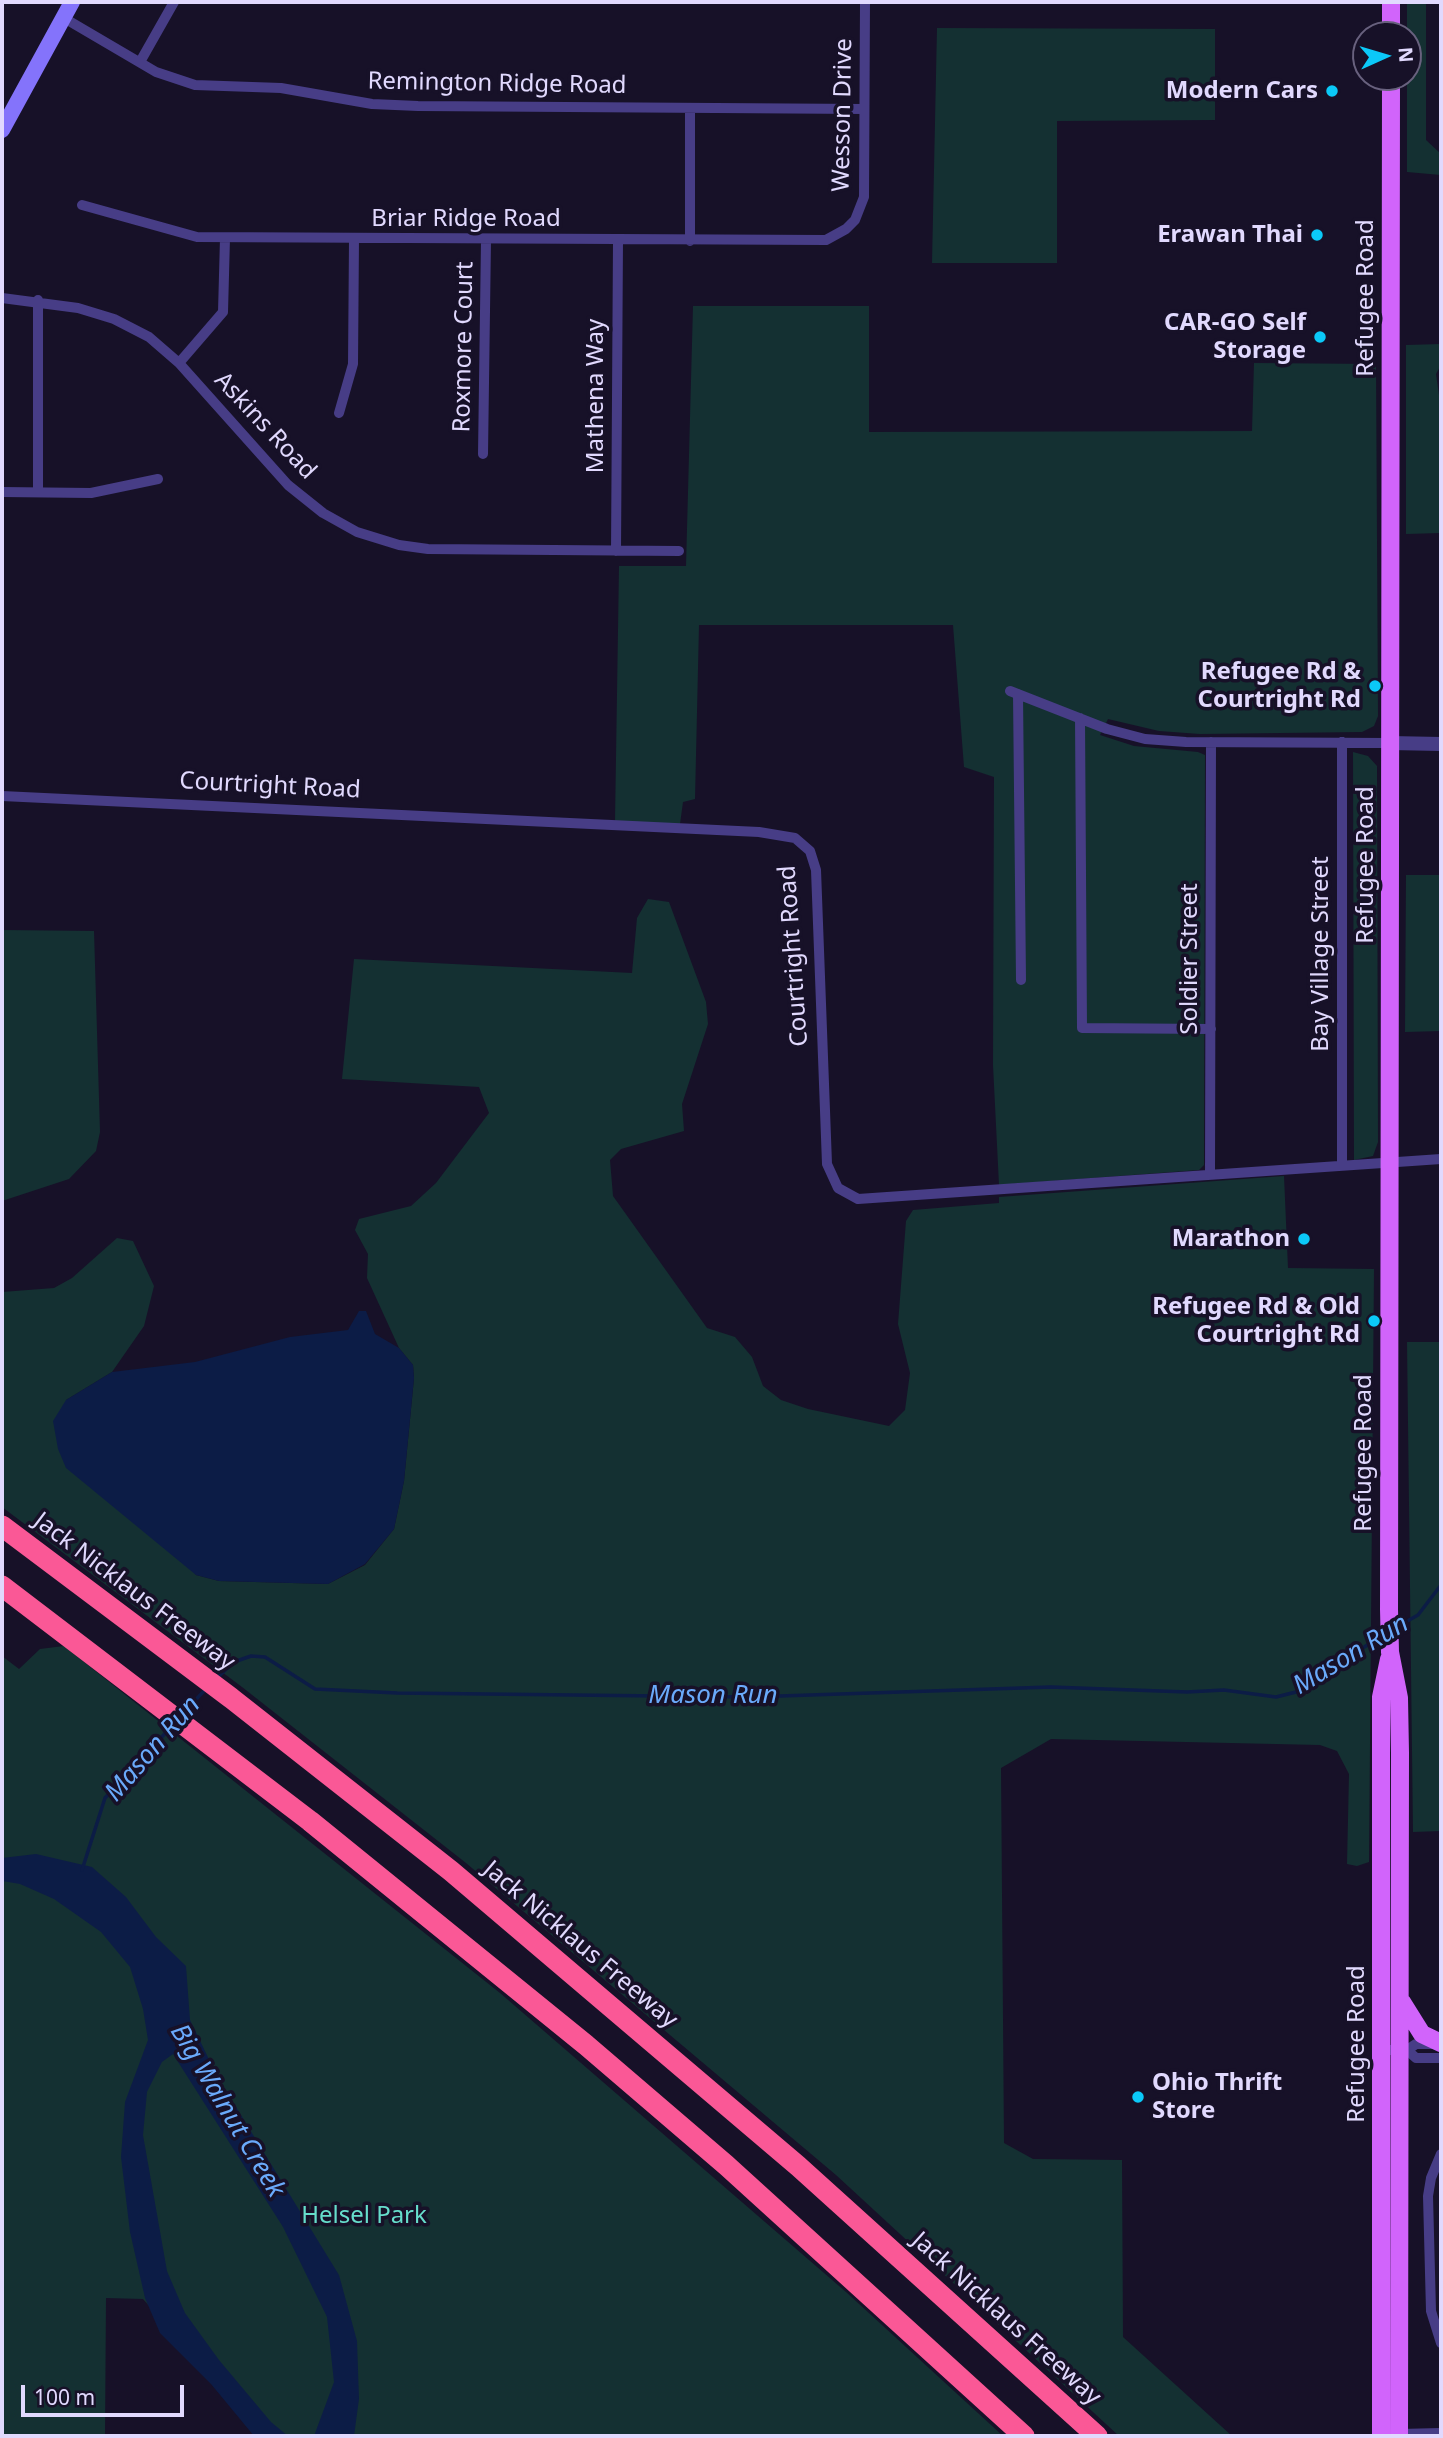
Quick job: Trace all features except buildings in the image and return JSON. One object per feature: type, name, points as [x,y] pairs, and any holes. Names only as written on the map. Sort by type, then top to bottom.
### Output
[{"type":"highway","name":"Jack Nicklaus Freeway","points":[[2,1526],[231,1698],[451,1871],[625,2016],[798,2166],[1097,2436]]},
{"type":"highway","points":[[2,1586],[194,1731],[396,1889],[586,2045],[726,2165],[1024,2436]]},
{"type":"main road","points":[[2,130],[72,2]]},
{"type":"main road","points":[[1391,2],[1391,21]]},
{"type":"main road","name":"Refugee Road","points":[[1391,91],[1390,1639],[1399,1698],[1401,1999],[1396,2050]]},
{"type":"main road","name":"Refugee Road","points":[[1390,1639],[1381,1697],[1396,2050],[1393,2435]]},
{"type":"main road","points":[[1401,1999],[1422,2034],[1441,2043]]},
{"type":"street","points":[[140,62],[174,2]]},
{"type":"street","name":"Wesson Drive","points":[[851,225],[864,197],[865,2]]},
{"type":"street","name":"Remington Ridge Road","points":[[64,18],[156,72],[195,85],[281,88],[372,104],[864,109]]},
{"type":"street","points":[[690,109],[690,241]]},
{"type":"street","name":"Briar Ridge Road","points":[[82,205],[181,233],[225,238],[826,240],[851,225]]},
{"type":"street","points":[[179,363],[223,312],[225,238]]},
{"type":"street","points":[[339,413],[353,365],[354,239]]},
{"type":"street","name":"Roxmore Court","points":[[483,454],[486,240]]},
{"type":"street","name":"Mathena Way","points":[[616,551],[618,241]]},
{"type":"street","name":"Askins Road","points":[[2,298],[38,300],[78,308],[114,320],[149,337],[179,363],[288,485],[323,513],[357,532],[399,545],[428,549],[679,551]]},
{"type":"street","points":[[38,300],[38,492]]},
{"type":"street","points":[[2,492],[92,493],[158,479]]},
{"type":"street","points":[[1021,980],[1014,692],[1080,718],[1145,738],[1211,742],[1441,744]]},
{"type":"street","points":[[1080,718],[1082,1028],[1211,1029]]},
{"type":"street","name":"Soldier Street","points":[[1210,1175],[1211,742]]},
{"type":"street","name":"Bay Village Street","points":[[1342,742],[1342,1166]]},
{"type":"street","name":"Courtright Road","points":[[2,796],[767,832],[790,836],[810,851],[816,870],[827,1164],[832,1180],[845,1194],[865,1200],[1441,1159]]},
{"type":"street","points":[[1396,2050],[1416,2044],[1441,2043]]},
{"type":"street","points":[[1396,2050],[1416,2058],[1441,2058]]},
{"type":"street","points":[[1441,2154],[1431,2178],[1428,2199],[1431,2311],[1441,2343]]},
{"type":"street","points":[[1393,2435],[1441,2433]]},
{"type":"green space","points":[[1407,2],[1426,2],[1426,140],[1441,154],[1441,175],[1407,172],[1407,91],[1422,91],[1422,21],[1407,21]]},
{"type":"green space","points":[[937,28],[1215,29],[1215,120],[1057,121],[1057,263],[932,263]]},
{"type":"green space","points":[[693,306],[869,306],[869,432],[1252,431],[1254,363],[1376,364],[1378,716],[1374,726],[1362,732],[1200,734],[1159,731],[1108,719],[1100,735],[1134,746],[1205,755],[1204,1165],[1199,1170],[999,1185],[993,1065],[994,777],[964,767],[953,625],[699,625],[695,799],[683,802],[680,824],[615,821],[619,566],[686,566]]},
{"type":"green space","points":[[1441,344],[1441,365],[1436,374],[1441,409],[1441,533],[1406,534],[1406,345]]},
{"type":"green space","points":[[1353,752],[1368,756],[1377,766],[1378,1142],[1373,1156],[1354,1160]]},
{"type":"green space","points":[[1406,875],[1441,875],[1441,1031],[1405,1032]]},
{"type":"green space","points":[[648,899],[669,902],[706,1002],[708,1024],[682,1104],[684,1131],[621,1149],[610,1160],[613,1196],[707,1328],[735,1337],[752,1357],[763,1386],[781,1400],[808,1409],[889,1426],[905,1410],[910,1373],[898,1324],[906,1221],[913,1210],[999,1203],[999,1197],[1284,1176],[1288,1268],[1374,1269],[1369,1862],[1357,1866],[1347,1864],[1349,1774],[1337,1751],[1320,1745],[1051,1739],[1001,1768],[1004,2143],[1033,2159],[1122,2160],[1123,2337],[1232,2436],[1119,2436],[836,2175],[466,1863],[242,1687],[2,1507],[2,1292],[54,1288],[72,1278],[117,1238],[133,1241],[154,1286],[144,1326],[112,1372],[66,1400],[196,1575],[219,1581],[328,1584],[365,1565],[394,1529],[404,1481],[414,1378],[413,1365],[399,1348],[367,1278],[368,1254],[355,1230],[359,1219],[411,1206],[436,1183],[489,1113],[479,1087],[342,1079],[354,959],[632,973],[637,918]]},
{"type":"green space","points":[[2,930],[94,931],[100,1132],[96,1151],[69,1179],[2,1201]]},
{"type":"green space","points":[[1407,1342],[1441,1342],[1441,1831],[1413,1832]]},
{"type":"green space","name":"Helsel Park","points":[[64,1646],[500,1993],[846,2292],[1003,2436],[262,2436],[143,2299],[106,2298],[105,2436],[2,2436],[2,1656],[19,1669],[40,1649]]},
{"type":"water","points":[[359,1311],[366,1311],[375,1334],[399,1348],[413,1365],[404,1481],[394,1529],[365,1564],[328,1584],[219,1581],[196,1575],[66,1468],[58,1449],[53,1421],[66,1400],[112,1372],[195,1362],[290,1337],[348,1330]]},
{"type":"water","name":"Big Walnut Creek","points":[[36,1854],[92,1867],[126,1897],[156,1937],[186,1966],[190,2020],[217,2076],[339,2275],[357,2341],[359,2399],[354,2436],[314,2436],[334,2382],[327,2317],[283,2227],[173,2054],[162,2062],[147,2092],[143,2135],[167,2271],[185,2313],[219,2360],[271,2422],[288,2436],[254,2436],[211,2384],[160,2333],[145,2298],[130,2232],[121,2157],[125,2102],[148,2040],[143,2009],[130,1967],[101,1932],[54,1899],[20,1884],[2,1881],[2,1858]]},
{"type":"waterway","name":"Mason Run","points":[[1395,1628],[1418,1615],[1441,1585]]},
{"type":"waterway","name":"Mason Run","points":[[218,1677],[234,1662],[251,1656],[265,1657],[315,1689],[397,1693],[750,1697],[1051,1687],[1187,1692],[1224,1690],[1276,1697],[1300,1691],[1382,1635]]},
{"type":"waterway","name":"Mason Run","points":[[181,1715],[205,1690]]},
{"type":"waterway","name":"Mason Run","points":[[82,1870],[105,1798],[172,1726]]},
{"type":"place","name":"Modern Cars","points":[[1332,91]]},
{"type":"place","name":"Erawan Thai","points":[[1317,235]]},
{"type":"place","name":"CAR-GO Self Storage","points":[[1320,337]]},
{"type":"place","name":"Refugee Rd & Courtright Rd","points":[[1375,686]]},
{"type":"place","name":"Marathon","points":[[1304,1239]]},
{"type":"place","name":"Refugee Rd & Old Courtright Rd","points":[[1374,1321]]},
{"type":"place","name":"Ohio Thrift Store","points":[[1138,2097]]}]
